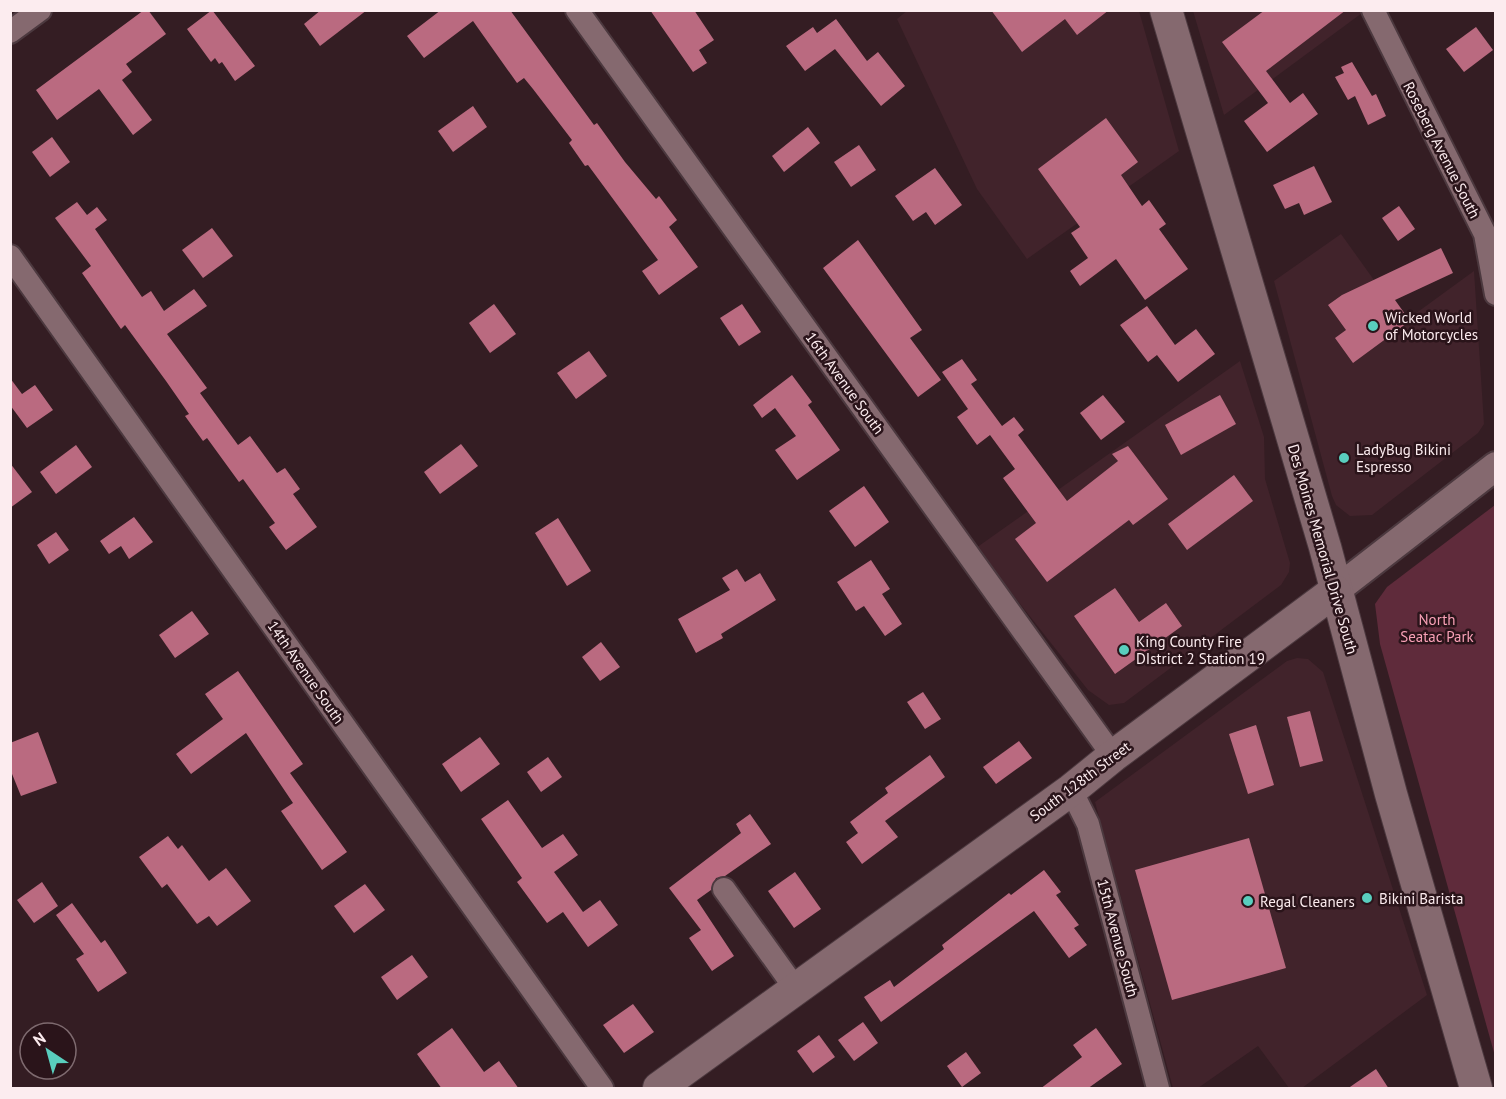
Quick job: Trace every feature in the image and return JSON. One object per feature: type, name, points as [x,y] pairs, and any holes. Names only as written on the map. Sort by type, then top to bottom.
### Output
[{"type":"main road","name":"Des Moines Memorial Drive South","points":[[1166,10],[1322,537],[1409,860],[1476,1089]]},
{"type":"main road","name":"South 128th Street","points":[[659,1089],[795,988],[1071,790],[1113,756],[1335,591]]},
{"type":"street","points":[[10,32],[40,10]]},
{"type":"street","name":"16th Avenue South","points":[[577,10],[1113,756]]},
{"type":"street","name":"Roseberg Avenue South","points":[[1373,10],[1485,234],[1496,294]]},
{"type":"street","name":"14th Avenue South","points":[[10,256],[602,1089]]},
{"type":"street","name":"South 128th Street","points":[[1335,591],[1496,466]]},
{"type":"street","name":"15th Avenue South","points":[[1071,790],[1088,824],[1158,1089]]},
{"type":"street","points":[[724,889],[795,988]]},
{"type":"shaded area","points":[[908,10],[1139,11],[1179,151],[1027,259],[977,189],[897,19]]},
{"type":"shaded area","points":[[1361,10],[1362,13],[1224,115],[1193,11]]},
{"type":"shaded area","points":[[1341,234],[1404,322],[1474,271],[1484,424],[1478,433],[1372,515],[1350,516],[1336,505],[1332,496],[1274,281]]},
{"type":"shaded area","points":[[1240,361],[1264,437],[1265,479],[1290,563],[1289,572],[1281,585],[1124,703],[1109,705],[1088,690],[976,548]]},
{"type":"shaded area","points":[[1297,658],[1308,659],[1323,672],[1427,995],[1302,1088],[1289,1088],[1258,1046],[1198,1088],[1173,1088],[1095,802],[1287,661]]},
{"type":"green space","name":"North Seatac Park","points":[[1495,505],[1495,1056],[1380,644],[1375,604],[1387,587]]},
{"type":"building","points":[[144,10],[148,10],[166,34],[126,64],[132,72],[122,80],[152,120],[133,135],[99,89],[57,120],[36,90]]},
{"type":"building","points":[[212,10],[255,66],[235,81],[222,62],[219,64],[215,58],[211,62],[187,29]]},
{"type":"building","points":[[321,10],[367,10],[320,46],[304,24]]},
{"type":"building","points":[[441,10],[510,10],[594,125],[597,123],[625,162],[656,199],[659,196],[677,220],[669,227],[698,267],[659,295],[642,271],[658,260],[588,165],[585,166],[569,143],[572,140],[533,89],[524,78],[517,83],[473,21],[424,58],[407,36]]},
{"type":"building","points":[[650,10],[694,10],[714,40],[699,50],[707,63],[693,72]]},
{"type":"building","points":[[991,10],[1109,10],[1077,35],[1065,19],[1022,52]]},
{"type":"building","points":[[1265,10],[1346,10],[1266,71],[1290,103],[1303,93],[1318,114],[1267,152],[1244,121],[1268,103],[1222,42]]},
{"type":"building","points":[[836,19],[867,61],[878,52],[905,86],[881,106],[835,49],[805,71],[786,46],[813,27],[817,33]]},
{"type":"building","points":[[1476,27],[1493,50],[1464,72],[1446,49]]},
{"type":"building","points":[[1352,62],[1372,96],[1376,94],[1386,116],[1368,125],[1355,96],[1348,100],[1335,77],[1344,73],[1341,67]]},
{"type":"building","points":[[473,106],[487,127],[453,152],[438,131]]},
{"type":"building","points":[[1106,118],[1138,162],[1121,175],[1142,206],[1149,200],[1166,224],[1159,229],[1188,269],[1145,300],[1116,259],[1080,286],[1070,271],[1088,258],[1071,233],[1080,227],[1038,169]]},
{"type":"building","points":[[808,127],[820,143],[784,172],[772,156]]},
{"type":"building","points":[[52,137],[70,162],[50,177],[32,152]]},
{"type":"building","points":[[859,145],[876,170],[851,187],[834,162]]},
{"type":"building","points":[[1314,166],[1332,202],[1304,215],[1299,203],[1285,209],[1273,185]]},
{"type":"building","points":[[935,168],[962,205],[935,225],[926,212],[913,221],[895,196]]},
{"type":"building","points":[[77,202],[87,215],[97,207],[107,220],[95,229],[142,297],[151,291],[164,311],[194,289],[207,306],[167,334],[207,388],[200,393],[238,445],[250,436],[277,473],[285,468],[300,489],[293,494],[317,527],[286,550],[269,527],[275,523],[243,479],[239,482],[207,438],[203,441],[185,416],[189,414],[166,381],[125,325],[121,329],[82,273],[91,266],[55,218]]},
{"type":"building","points":[[1399,206],[1415,229],[1398,241],[1382,218]]},
{"type":"building","points":[[212,228],[233,256],[203,278],[182,250]]},
{"type":"building","points":[[858,240],[922,330],[910,338],[941,380],[918,397],[823,268]]},
{"type":"building","points":[[1441,248],[1453,273],[1395,300],[1410,321],[1353,363],[1335,338],[1346,330],[1328,305],[1342,295]]},
{"type":"building","points":[[494,304],[516,334],[490,353],[469,323]]},
{"type":"building","points":[[742,304],[761,332],[739,346],[720,318]]},
{"type":"building","points":[[1147,306],[1175,345],[1196,329],[1215,354],[1178,382],[1157,355],[1148,362],[1120,325]]},
{"type":"building","points":[[589,351],[607,376],[576,399],[557,373]]},
{"type":"building","points":[[962,359],[977,380],[971,384],[1002,426],[1014,417],[1024,430],[1018,435],[1067,501],[1118,461],[1112,454],[1128,446],[1168,499],[1133,525],[1129,520],[1047,582],[1015,539],[1036,523],[1003,478],[1015,469],[990,435],[977,445],[957,417],[968,409],[942,372]]},
{"type":"building","points":[[792,375],[812,402],[808,405],[840,450],[797,480],[775,450],[796,436],[775,408],[762,418],[753,405]]},
{"type":"building","points":[[10,378],[22,394],[35,385],[53,410],[27,428],[10,405]]},
{"type":"building","points":[[1103,395],[1125,422],[1101,440],[1080,413]]},
{"type":"building","points":[[1220,395],[1236,424],[1181,455],[1165,425]]},
{"type":"building","points":[[461,444],[478,466],[440,494],[424,472]]},
{"type":"building","points":[[76,445],[92,467],[56,494],[40,472]]},
{"type":"building","points":[[10,463],[32,492],[10,508]]},
{"type":"building","points":[[1234,475],[1253,501],[1187,550],[1168,524]]},
{"type":"building","points":[[864,486],[889,522],[855,547],[829,511]]},
{"type":"building","points":[[134,517],[153,542],[129,559],[121,546],[109,554],[100,541]]},
{"type":"building","points":[[558,518],[591,571],[567,586],[535,533]]},
{"type":"building","points":[[56,532],[69,550],[49,564],[37,545]]},
{"type":"building","points":[[871,560],[890,589],[882,594],[902,624],[885,636],[864,606],[856,611],[837,582]]},
{"type":"building","points":[[737,569],[745,582],[760,573],[776,600],[721,634],[723,638],[696,653],[678,619],[730,590],[722,578]]},
{"type":"building","name":"King County Fire DIstrict 2 Station 19","points":[[1115,588],[1139,622],[1166,603],[1182,626],[1115,674],[1074,616]]},
{"type":"building","points":[[192,611],[209,634],[175,658],[159,635]]},
{"type":"building","points":[[601,642],[620,667],[600,681],[582,657]]},
{"type":"building","points":[[238,671],[303,764],[290,773],[347,852],[322,870],[281,811],[293,803],[246,733],[191,774],[176,754],[223,719],[205,694]]},
{"type":"building","points":[[923,692],[941,719],[925,729],[907,702]]},
{"type":"building","points":[[1310,711],[1323,761],[1300,767],[1287,717]]},
{"type":"building","points":[[1256,725],[1274,785],[1248,794],[1229,734]]},
{"type":"building","points":[[38,732],[57,783],[21,796],[10,769],[10,743]]},
{"type":"building","points":[[480,737],[500,764],[461,792],[442,764]]},
{"type":"building","points":[[1019,741],[1032,758],[996,784],[983,767]]},
{"type":"building","points":[[930,755],[945,777],[885,821],[898,837],[862,864],[846,842],[858,833],[850,822],[888,793],[885,788]]},
{"type":"building","points":[[548,757],[562,777],[541,792],[527,772]]},
{"type":"building","points":[[508,800],[542,848],[563,834],[578,855],[554,872],[583,912],[600,900],[618,925],[588,947],[563,912],[547,923],[517,882],[522,878],[481,819]]},
{"type":"building","points":[[750,814],[771,844],[725,876],[716,878],[711,890],[697,900],[734,956],[712,971],[689,938],[701,930],[669,888],[741,833],[736,824]]},
{"type":"building","points":[[168,836],[178,849],[182,845],[209,881],[226,868],[251,901],[217,926],[209,916],[197,924],[167,884],[162,888],[139,857]]},
{"type":"building","points":[[1249,838],[1286,968],[1172,1000],[1135,870]]},
{"type":"building","points":[[1044,870],[1061,892],[1056,895],[1079,925],[1074,928],[1087,945],[1069,958],[1034,911],[881,1022],[864,997],[890,980],[894,987],[944,949],[942,945],[1009,893],[1011,895]]},
{"type":"building","points":[[795,872],[821,909],[794,928],[768,891]]},
{"type":"building","points":[[42,882],[58,906],[34,923],[17,900]]},
{"type":"building","points":[[365,884],[385,910],[354,933],[334,906]]},
{"type":"building","points":[[72,903],[101,943],[105,940],[127,973],[98,992],[76,959],[84,954],[56,915]]},
{"type":"building","points":[[412,955],[428,977],[397,1000],[381,977]]},
{"type":"building","points":[[633,1004],[654,1032],[624,1053],[603,1025]]},
{"type":"building","points":[[863,1022],[878,1043],[854,1061],[838,1040]]},
{"type":"building","points":[[452,1028],[484,1072],[499,1061],[519,1089],[442,1089],[417,1054]]},
{"type":"building","points":[[1096,1028],[1122,1064],[1087,1089],[1040,1089],[1082,1057],[1073,1045]]},
{"type":"building","points":[[819,1035],[835,1057],[813,1073],[797,1051]]},
{"type":"building","points":[[966,1052],[981,1073],[962,1087],[947,1066]]},
{"type":"building","points":[[1376,1069],[1389,1089],[1347,1089]]},
{"type":"place","name":"Wicked World of Motorcycles","points":[[1373,326]]},
{"type":"place","name":"LadyBug Bikini Espresso","points":[[1344,458]]},
{"type":"place","name":"King County Fire DIstrict 2 Station 19","points":[[1124,650]]},
{"type":"place","name":"Bikini Barista","points":[[1367,898]]},
{"type":"place","name":"Regal Cleaners","points":[[1248,901]]}]
